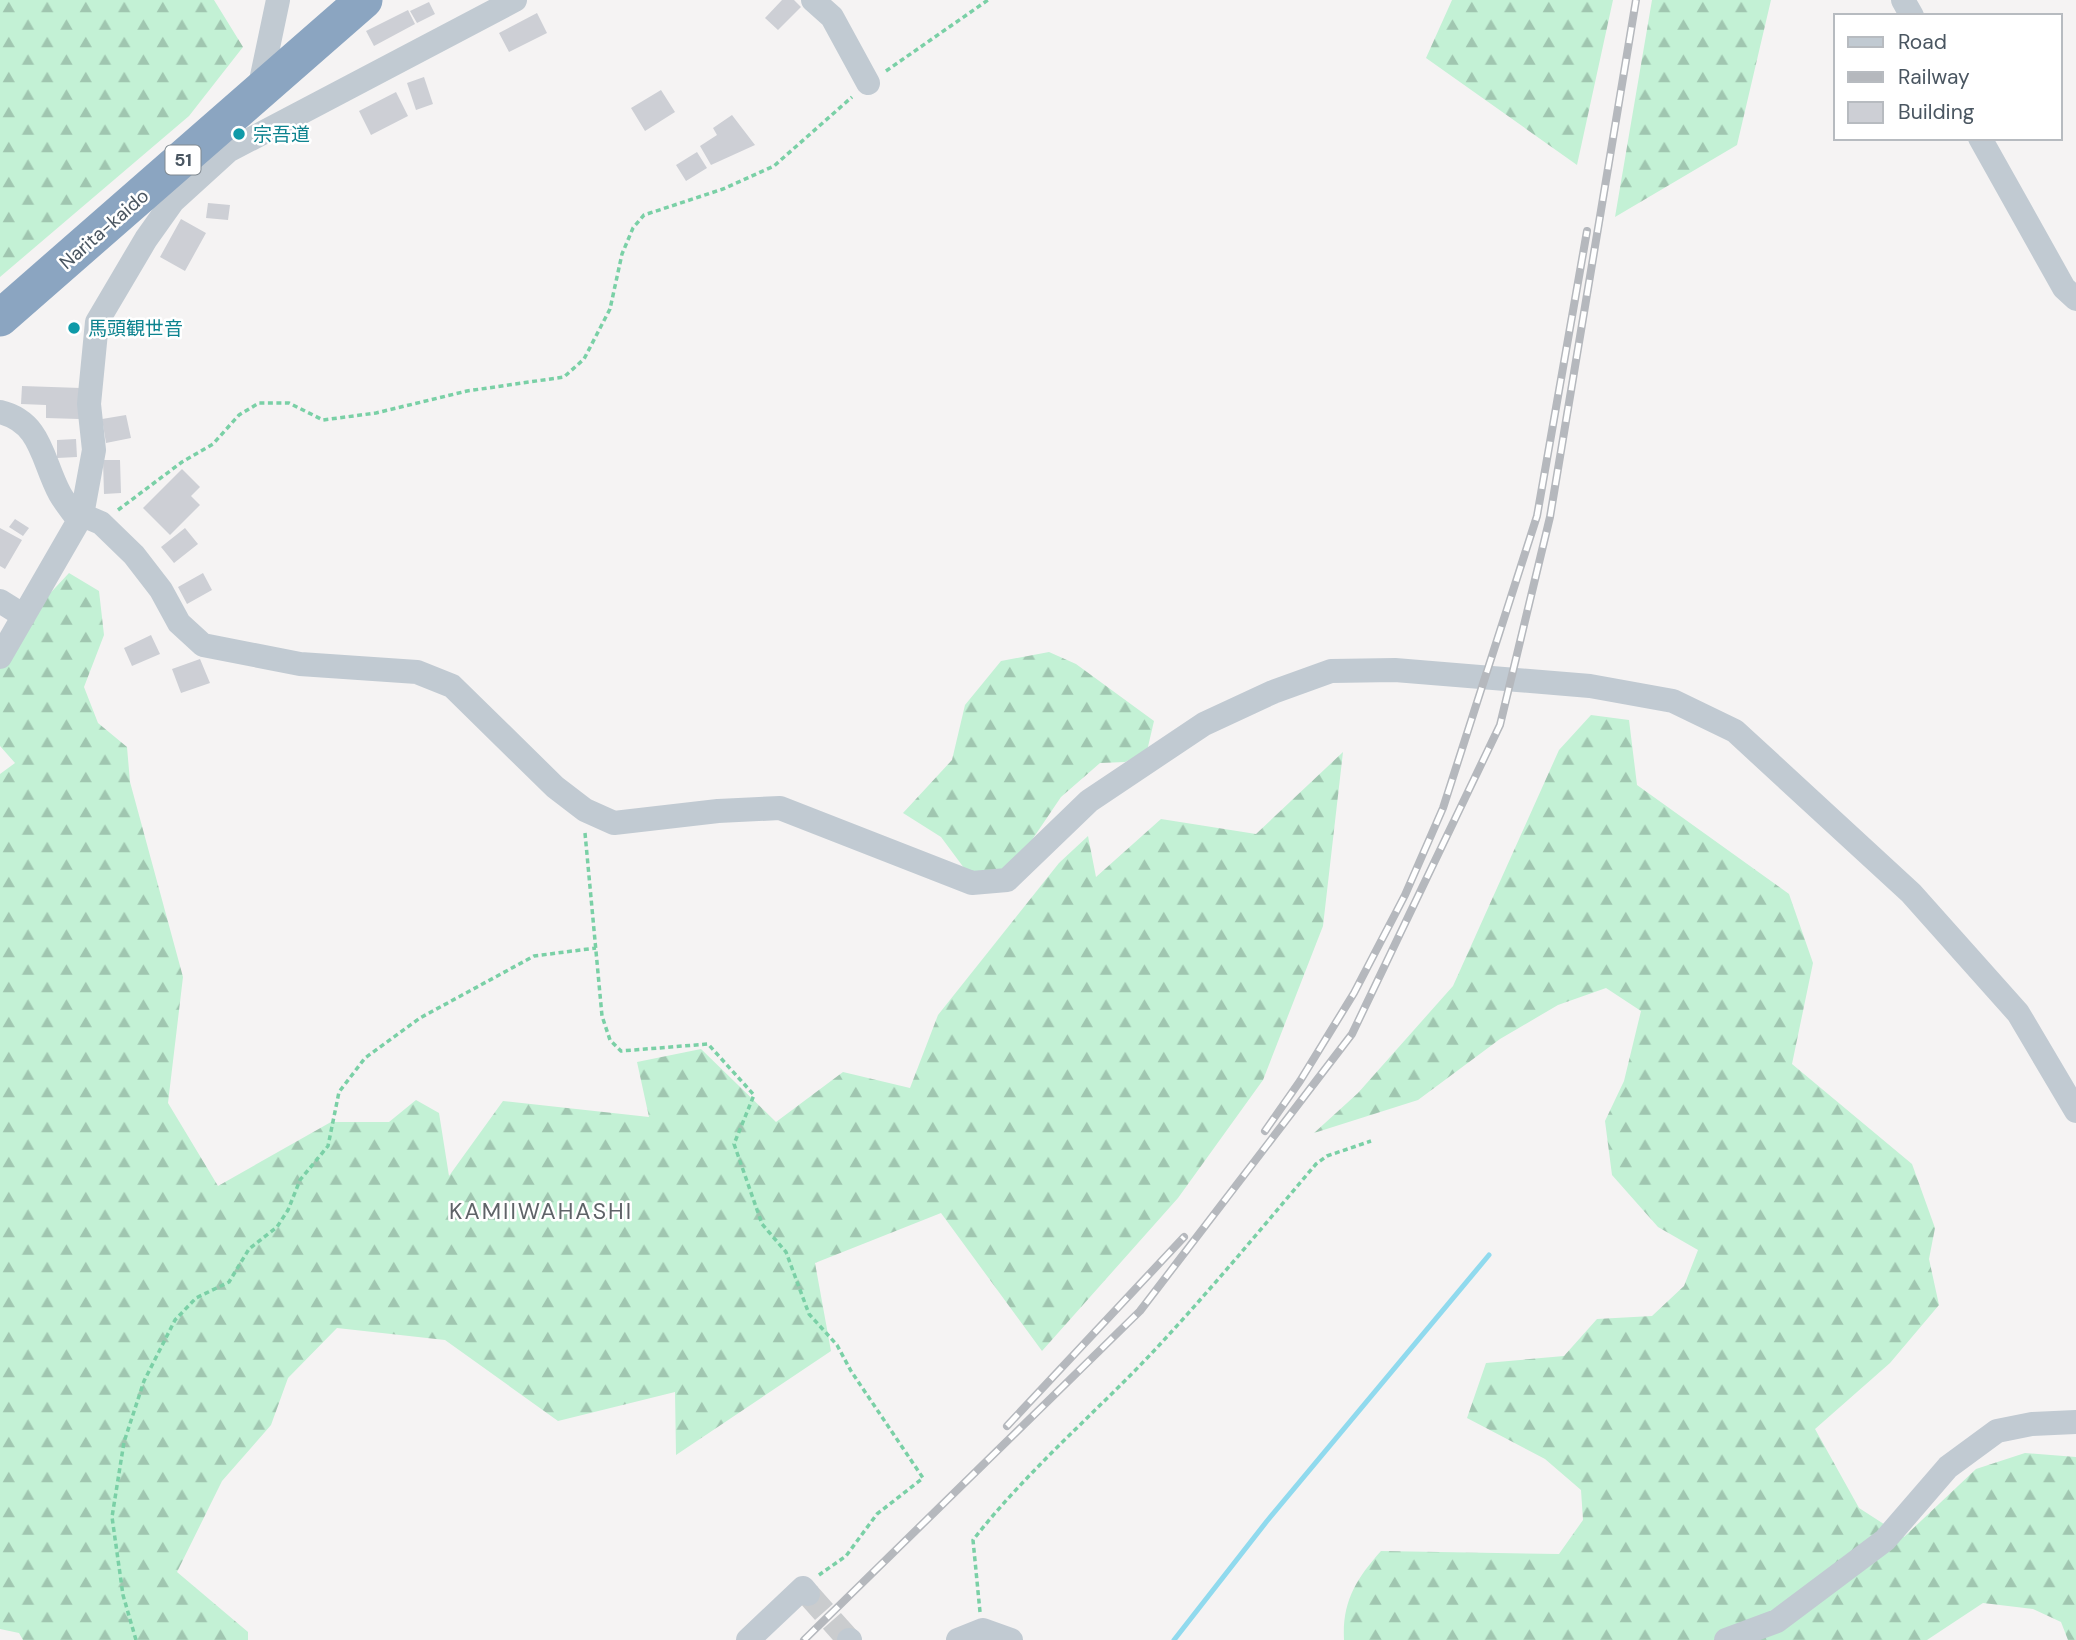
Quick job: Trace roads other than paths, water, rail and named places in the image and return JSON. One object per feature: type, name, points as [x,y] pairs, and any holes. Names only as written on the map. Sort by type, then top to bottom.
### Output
[{"type":"highway","name":"Narita-kaido","points":[[0,318],[227,137],[258,95],[364,0]]},
{"type":"street","points":[[258,95],[278,0]]},
{"type":"street","points":[[0,657],[88,520],[94,450],[89,404],[97,322],[146,239],[173,201],[227,137],[515,0]]},
{"type":"street","points":[[813,0],[832,17],[868,83]]},
{"type":"street","points":[[1981,140],[2064,288],[2076,299]]},
{"type":"street","points":[[0,412],[17,416],[38,440],[60,495],[134,555],[161,590],[179,622],[203,645],[300,664],[417,673],[452,686],[545,779],[585,810],[614,823],[718,811],[780,808],[972,883],[1007,880],[1088,801],[1204,724],[1273,692],[1331,671],[1395,670],[1552,685],[1590,686],[1673,701],[1735,731],[1911,893],[2018,1013],[2076,1111]]},
{"type":"street","points":[[0,601],[24,616]]},
{"type":"street","points":[[1726,1640],[1777,1621],[1885,1540],[1948,1467],[1997,1431],[2032,1424],[2076,1422]]},
{"type":"street","points":[[748,1640],[806,1591]]},
{"type":"street","points":[[958,1640],[983,1630],[1011,1640]]},
{"type":"waterway","points":[[1174,1640],[1267,1521],[1489,1255]]},
{"type":"tunnel","points":[[808,1594],[849,1640]]},
{"type":"railway","points":[[804,1640],[1140,1311],[1352,1034],[1500,725],[1550,517],[1636,0]]},
{"type":"railway","points":[[1265,1131],[1300,1081],[1354,993],[1405,895],[1443,808],[1537,516],[1587,231]]},
{"type":"railway","points":[[1007,1426],[1184,1237]]},
{"type":"place","name":"宗吾道","points":[[239,134]]},
{"type":"place","name":"馬頭観世音","points":[[74,328]]},
{"type":"district","name":"KAMIIWAHASHI","points":[[541,1211]]}]
